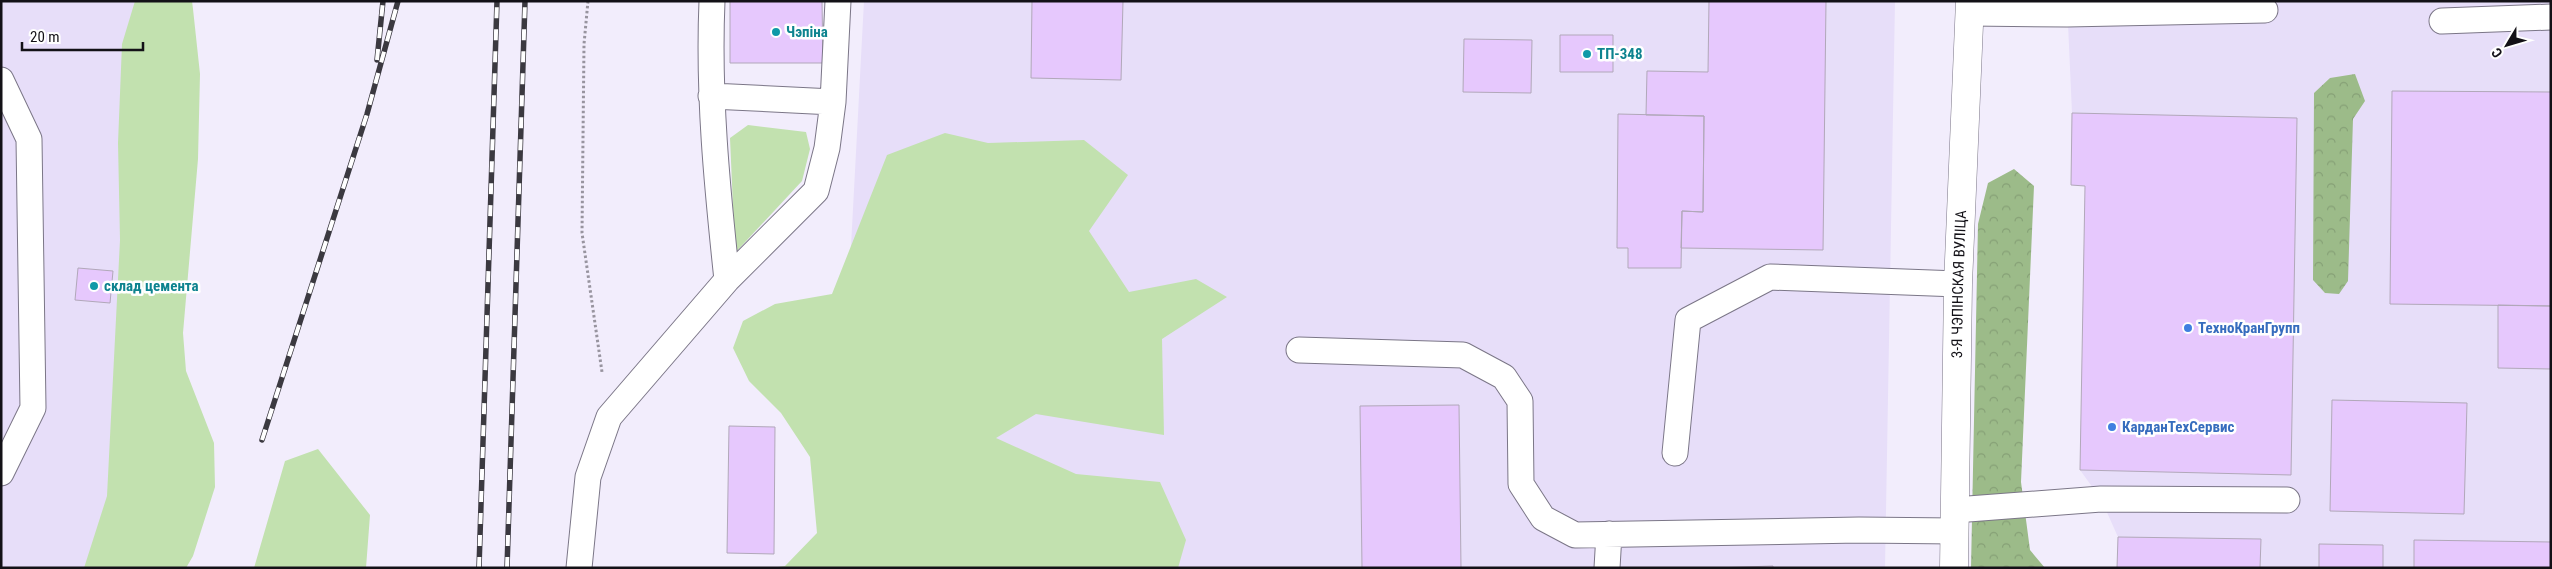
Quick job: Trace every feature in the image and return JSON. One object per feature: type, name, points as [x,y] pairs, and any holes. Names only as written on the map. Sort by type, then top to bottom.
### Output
[{"type":"main road","name":"3-Я ЧЭПІНСКАЯ ВУЛІЦА","points":[[1954,568],[1958,284],[1970,7]]},
{"type":"lane","points":[[712,1],[710,96],[727,280]]},
{"type":"lane","points":[[578,568],[588,477],[609,417],[727,280],[816,191],[827,148],[833,102],[838,1]]},
{"type":"lane","points":[[1970,7],[2264,10]]},
{"type":"lane","points":[[2442,21],[2551,17]]},
{"type":"lane","points":[[1,80],[29,139],[33,408],[1,473]]},
{"type":"lane","points":[[710,96],[833,102]]},
{"type":"lane","points":[[1675,453],[1688,320],[1770,277],[1958,284]]},
{"type":"lane","points":[[1299,350],[1463,355],[1504,377],[1520,401],[1521,484],[1542,518],[1575,535],[1858,530],[1955,520],[2101,500],[2287,500]]},
{"type":"lane","points":[[1607,568],[1609,534]]},
{"type":"path","points":[[588,1],[584,44],[582,233],[609,417]]},
{"type":"shaded area","points":[[1,1],[161,1],[116,568],[1,568]]},
{"type":"shaded area","points":[[864,1],[1895,1],[1885,568],[834,568]]},
{"type":"shaded area","points":[[2067,1],[2551,1],[2551,568],[2117,568],[2118,537],[2101,499],[2080,470],[2085,186],[2071,185],[2072,113]]},
{"type":"green space","points":[[135,1],[192,1],[200,74],[198,159],[183,333],[186,371],[214,443],[215,487],[193,556],[186,568],[84,568],[107,496],[120,240],[118,143],[122,44]]},
{"type":"green space","points":[[2355,74],[2365,101],[2353,119],[2348,281],[2339,294],[2325,293],[2313,280],[2314,93],[2330,78]]},
{"type":"green space","points":[[748,125],[806,132],[810,149],[802,181],[735,253],[730,138]]},
{"type":"green space","points":[[945,133],[988,143],[1084,140],[1128,175],[1089,231],[1129,292],[1196,279],[1227,297],[1162,339],[1164,435],[1036,414],[996,438],[1076,474],[1160,482],[1186,540],[1178,568],[771,568],[785,566],[817,533],[810,457],[781,413],[749,381],[733,348],[743,321],[775,304],[832,294],[887,155]]},
{"type":"green space","points":[[2014,169],[2034,186],[2021,482],[2030,550],[2045,568],[1971,568],[1978,224],[1988,183]]},
{"type":"green space","points":[[318,449],[370,515],[366,568],[254,568],[285,461]]},
{"type":"building","name":"Чэпіна","points":[[730,1],[822,1],[823,63],[730,63]]},
{"type":"building","points":[[1032,1],[1123,1],[1121,80],[1031,78]]},
{"type":"building","points":[[1709,1],[1826,1],[1823,250],[1681,248],[1682,211],[1703,212],[1704,116],[1646,115],[1647,71],[1708,72]]},
{"type":"building","name":"ТП-348","points":[[1560,35],[1613,35],[1613,72],[1560,72]]},
{"type":"building","points":[[1464,39],[1532,40],[1531,93],[1463,92]]},
{"type":"building","points":[[2392,91],[2551,92],[2551,306],[2390,304]]},
{"type":"building","name":"ТехноКранГрупп","points":[[2072,113],[2297,118],[2291,475],[2080,470],[2085,186],[2071,185]]},
{"type":"building","points":[[1618,114],[1704,116],[1703,212],[1682,211],[1681,268],[1628,268],[1628,248],[1617,248]]},
{"type":"building","name":"склад цемента","points":[[78,268],[113,271],[110,303],[75,300]]},
{"type":"building","points":[[2498,305],[2551,306],[2551,369],[2498,368]]},
{"type":"building","points":[[2332,400],[2467,403],[2464,514],[2330,511]]},
{"type":"building","points":[[1459,405],[1461,568],[1362,568],[1360,406]]},
{"type":"building","points":[[729,426],[775,427],[774,554],[727,553]]},
{"type":"building","points":[[2118,537],[2261,539],[2260,568],[2117,568]]},
{"type":"building","points":[[2414,540],[2551,542],[2551,568],[2414,568]]},
{"type":"building","points":[[2319,544],[2383,545],[2383,568],[2319,568]]},
{"type":"building","points":[[1773,566],[1773,568],[1714,568]]},
{"type":"railway","points":[[377,60],[383,1]]},
{"type":"railway","points":[[262,440],[367,114],[398,1]]},
{"type":"railway","points":[[479,568],[497,1]]},
{"type":"railway","points":[[507,568],[525,1]]},
{"type":"place","name":"Чэпіна","points":[[776,32]]},
{"type":"place","name":"ТП-348","points":[[1587,54]]},
{"type":"place","name":"склад цемента","points":[[94,286]]},
{"type":"place","name":"ТехноКранГрупп","points":[[2188,328]]},
{"type":"place","name":"КарданТехСервис","points":[[2112,427]]}]
